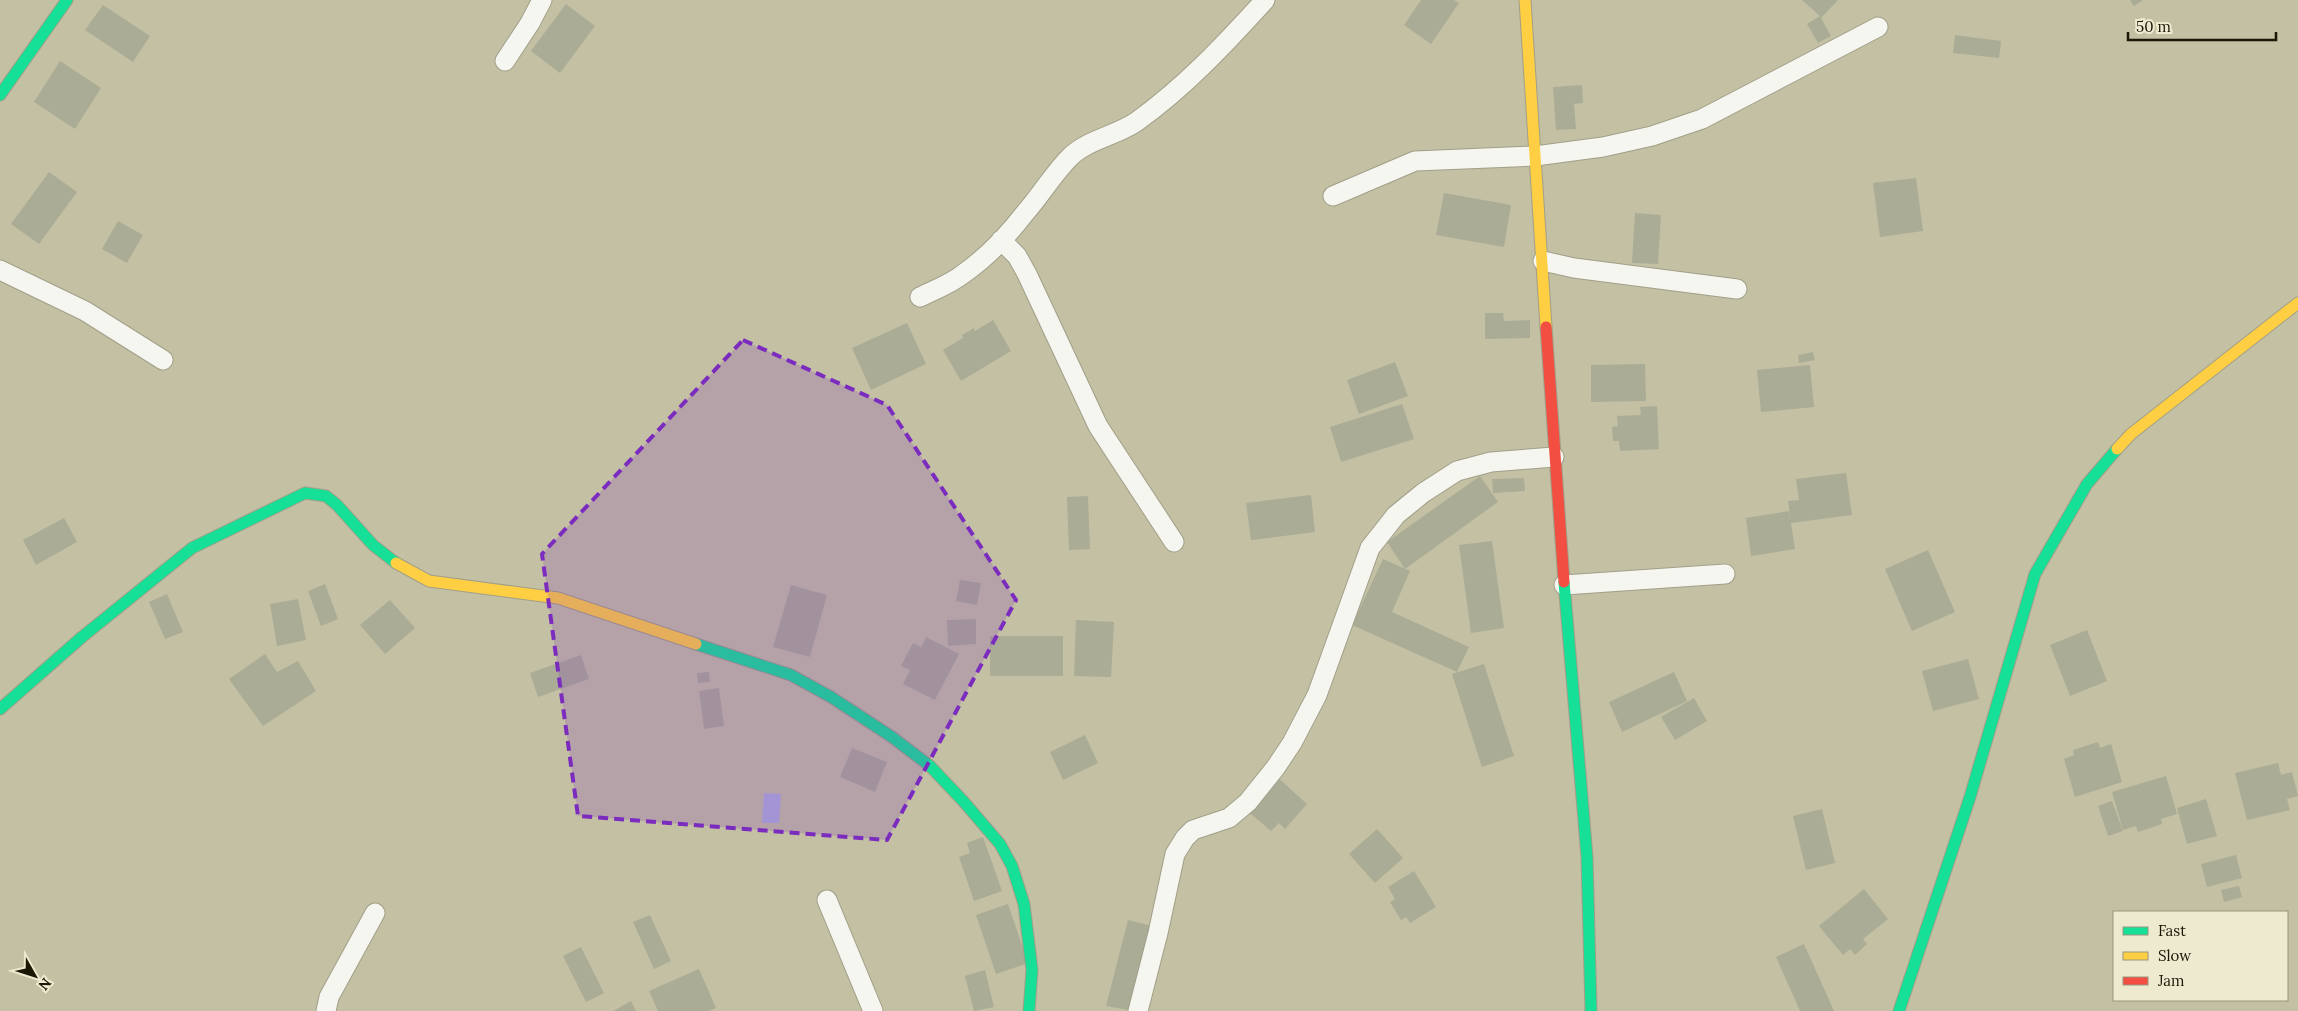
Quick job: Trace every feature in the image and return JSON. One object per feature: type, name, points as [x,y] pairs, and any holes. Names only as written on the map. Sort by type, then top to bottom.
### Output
[{"type":"street","points":[[505,61],[530,23],[542,0]]},
{"type":"street","points":[[920,297],[963,275],[1001,240],[1025,214],[1070,157],[1082,147],[1115,135],[1136,122],[1184,84],[1220,49],[1265,0]]},
{"type":"street","points":[[1525,0],[1554,457],[1587,857],[1591,1011]]},
{"type":"street","points":[[0,95],[63,2]]},
{"type":"street","points":[[1333,196],[1415,161],[1535,156],[1603,147],[1644,138],[1702,118],[1878,27]]},
{"type":"street","points":[[1001,240],[1017,256],[1028,274],[1098,426],[1174,542]]},
{"type":"street","points":[[1543,261],[1574,268],[1737,289]]},
{"type":"street","points":[[0,270],[69,302],[164,360]]},
{"type":"street","points":[[1899,1011],[1970,797],[2035,574],[2087,484],[2131,434],[2298,303]]},
{"type":"street","points":[[1138,1011],[1176,854],[1185,838],[1193,830],[1229,818],[1248,802],[1276,767],[1292,743],[1317,695],[1370,548],[1396,515],[1423,493],[1457,471],[1491,462],[1554,457]]},
{"type":"street","points":[[0,709],[82,637],[192,548],[305,493],[326,496],[337,505],[373,545],[394,562],[429,581],[558,598],[781,672],[831,697],[892,737],[930,766],[964,802],[1000,844],[1012,866],[1024,904],[1032,970],[1029,1011]]},
{"type":"street","points":[[1564,585],[1725,574]]},
{"type":"street","points":[[826,900],[873,1011]]},
{"type":"street","points":[[326,1011],[329,997],[375,913]]},
{"type":"highlighted area","points":[[743,340],[887,405],[1016,600],[887,840],[578,816],[542,554]]},
{"type":"water","points":[[764,793],[781,794],[779,823],[762,823]]},
{"type":"building","points":[[1421,0],[1454,0],[1459,3],[1431,44],[1404,25]]},
{"type":"building","points":[[1802,0],[1838,0],[1821,18],[1831,36],[1818,43],[1807,24],[1820,16]]},
{"type":"building","points":[[2130,0],[2143,0],[2134,6]]},
{"type":"building","points":[[566,4],[595,26],[560,73],[531,51]]},
{"type":"building","points":[[103,5],[150,36],[133,62],[85,30]]},
{"type":"building","points":[[1955,35],[2001,41],[1999,58],[1953,53]]},
{"type":"building","points":[[60,61],[101,88],[75,129],[34,102]]},
{"type":"building","points":[[1582,85],[1583,103],[1574,104],[1576,129],[1556,130],[1553,87]]},
{"type":"building","points":[[49,172],[77,192],[39,244],[11,224]]},
{"type":"building","points":[[1916,178],[1923,231],[1880,237],[1873,183]]},
{"type":"building","points":[[1444,193],[1511,205],[1504,247],[1436,235]]},
{"type":"building","points":[[1635,213],[1661,215],[1658,264],[1632,263]]},
{"type":"building","points":[[118,221],[143,235],[127,263],[102,249]]},
{"type":"building","points":[[1485,313],[1503,313],[1504,321],[1530,320],[1530,338],[1485,339]]},
{"type":"building","points":[[993,320],[1011,351],[961,381],[943,350],[963,338],[962,335],[974,328],[975,331]]},
{"type":"building","points":[[907,323],[926,364],[871,390],[852,348]]},
{"type":"building","points":[[1813,352],[1815,360],[1799,363],[1798,355]]},
{"type":"building","points":[[1395,362],[1408,396],[1359,414],[1347,380]]},
{"type":"building","points":[[1645,364],[1646,401],[1591,402],[1591,365]]},
{"type":"building","points":[[1810,365],[1814,407],[1761,412],[1757,370]]},
{"type":"building","points":[[1402,404],[1414,439],[1341,462],[1330,427]]},
{"type":"building","points":[[1657,406],[1659,449],[1620,451],[1619,441],[1613,441],[1612,427],[1618,426],[1617,416],[1641,415],[1640,407]]},
{"type":"building","points":[[1846,473],[1852,515],[1791,523],[1795,549],[1751,556],[1746,518],[1789,511],[1791,520],[1788,501],[1799,500],[1796,479]]},
{"type":"building","points":[[1480,476],[1498,502],[1405,569],[1387,542]]},
{"type":"building","points":[[1524,478],[1525,491],[1493,493],[1492,479]]},
{"type":"building","points":[[1311,495],[1315,532],[1251,540],[1246,503]]},
{"type":"building","points":[[1088,496],[1090,549],[1069,550],[1067,497]]},
{"type":"building","points":[[64,518],[77,542],[36,565],[23,540]]},
{"type":"building","points":[[1492,541],[1504,628],[1471,633],[1459,545]]},
{"type":"building","points":[[1928,550],[1955,612],[1912,631],[1885,569]]},
{"type":"building","points":[[1383,559],[1410,571],[1392,612],[1469,647],[1457,672],[1352,625]]},
{"type":"building","points":[[960,580],[981,583],[977,605],[956,601]]},
{"type":"building","points":[[325,584],[338,619],[321,626],[308,591]]},
{"type":"building","points":[[791,585],[827,595],[810,657],[773,647]]},
{"type":"building","points":[[167,594],[183,632],[165,639],[149,602]]},
{"type":"building","points":[[298,599],[306,640],[277,646],[270,604]]},
{"type":"building","points":[[390,600],[415,628],[385,654],[360,625]]},
{"type":"building","points":[[976,619],[976,644],[948,646],[947,620]]},
{"type":"building","points":[[1076,620],[1114,622],[1111,677],[1074,676]]},
{"type":"building","points":[[2087,630],[2107,681],[2070,696],[2050,645]]},
{"type":"building","points":[[990,636],[1063,636],[1063,676],[990,676]]},
{"type":"building","points":[[926,637],[959,654],[935,700],[903,684],[910,670],[901,666],[913,643],[921,647]]},
{"type":"building","points":[[265,654],[277,672],[298,661],[316,691],[263,726],[229,679]]},
{"type":"building","points":[[581,655],[589,679],[538,697],[530,673]]},
{"type":"building","points":[[1968,659],[1979,699],[1933,711],[1922,671]]},
{"type":"building","points":[[1484,664],[1514,756],[1482,767],[1452,674]]},
{"type":"building","points":[[709,672],[710,682],[698,683],[697,673]]},
{"type":"building","points":[[1674,672],[1687,701],[1622,732],[1609,702]]},
{"type":"building","points":[[719,688],[724,726],[704,729],[699,691]]},
{"type":"building","points":[[1694,698],[1707,721],[1675,740],[1661,717]]},
{"type":"building","points":[[1085,735],[1098,763],[1063,780],[1050,752]]},
{"type":"building","points":[[2098,742],[2100,748],[2111,744],[2122,782],[2075,797],[2064,759],[2074,755],[2073,750]]},
{"type":"building","points":[[852,748],[887,762],[875,792],[840,777]]},
{"type":"building","points":[[2278,763],[2281,775],[2292,772],[2298,796],[2287,799],[2290,810],[2247,820],[2235,773]]},
{"type":"building","points":[[1275,775],[1307,804],[1285,829],[1279,823],[1271,831],[1250,813]]},
{"type":"building","points":[[2166,776],[2177,814],[2161,819],[2162,824],[2138,832],[2136,826],[2123,830],[2112,792]]},
{"type":"building","points":[[2206,799],[2217,836],[2187,844],[2177,808]]},
{"type":"building","points":[[2112,801],[2123,831],[2108,836],[2098,806]]},
{"type":"building","points":[[1822,809],[1835,863],[1806,870],[1793,816]]},
{"type":"building","points":[[1377,829],[1403,858],[1375,883],[1349,854]]},
{"type":"building","points":[[983,837],[1002,891],[974,901],[959,857],[970,853],[967,843]]},
{"type":"building","points":[[2236,855],[2242,878],[2207,887],[2201,864]]},
{"type":"building","points":[[1414,871],[1436,907],[1410,923],[1406,917],[1401,920],[1390,902],[1395,899],[1388,887]]},
{"type":"building","points":[[2239,886],[2242,897],[2224,902],[2221,890]]},
{"type":"building","points":[[1864,889],[1888,919],[1863,939],[1867,944],[1855,955],[1850,949],[1843,955],[1819,926]]},
{"type":"building","points":[[1008,904],[1028,963],[996,974],[976,915]]},
{"type":"building","points":[[650,915],[671,961],[654,969],[633,922]]},
{"type":"building","points":[[1128,920],[1156,927],[1134,1011],[1106,1006]]},
{"type":"building","points":[[1804,944],[1834,1011],[1800,1011],[1776,957]]},
{"type":"building","points":[[581,947],[604,993],[586,1002],[563,956]]},
{"type":"building","points":[[699,969],[716,1008],[708,1011],[658,1011],[649,991]]},
{"type":"building","points":[[985,970],[994,1007],[974,1011],[965,976]]},
{"type":"building","points":[[631,1001],[636,1011],[613,1011]]},
{"type":"traffic: fast","points":[[0,95],[67,0]]},
{"type":"traffic: fast","points":[[1899,1011],[1970,797],[2035,574],[2087,484],[2117,449]]},
{"type":"traffic: fast","points":[[0,709],[82,637],[192,548],[305,493],[326,496],[337,505],[373,545],[396,563]]},
{"type":"traffic: fast","points":[[1564,582],[1587,857],[1591,1011]]},
{"type":"traffic: fast","points":[[696,644],[791,675],[831,697],[892,737],[930,766],[964,802],[1000,844],[1012,866],[1024,904],[1032,970],[1029,1011]]},
{"type":"traffic: slow","points":[[1525,0],[1546,327]]},
{"type":"traffic: slow","points":[[2117,449],[2131,434],[2298,303]]},
{"type":"traffic: slow","points":[[396,563],[429,581],[558,598],[696,644]]},
{"type":"traffic: jam","points":[[1546,327],[1564,582]]}]
